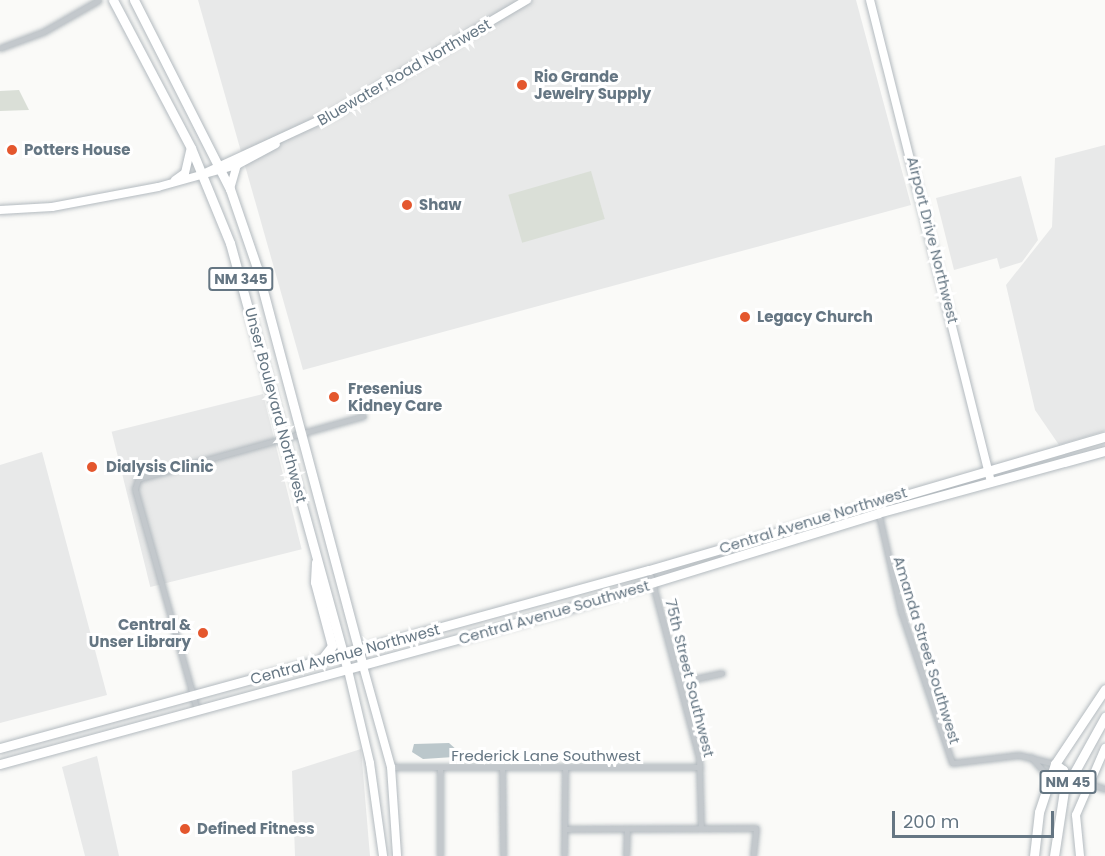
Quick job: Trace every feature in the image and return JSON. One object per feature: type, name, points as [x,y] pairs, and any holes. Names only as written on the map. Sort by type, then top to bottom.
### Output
[{"type":"main road","name":"Unser Boulevard Northwest","points":[[113,0],[191,148],[238,268],[344,655]]},
{"type":"main road","name":"Unser Boulevard Northwest","points":[[134,0],[230,189],[257,268],[298,434],[359,650]]},
{"type":"main road","name":"Central Avenue Northwest","points":[[1,747],[649,570],[874,501],[1105,437]]},
{"type":"main road","name":"Central Avenue Southwest","points":[[5,762],[363,666],[653,584],[878,513],[1105,451]]},
{"type":"main road","points":[[937,484],[939,496]]},
{"type":"main road","points":[[316,552],[315,582],[332,646],[320,661]]},
{"type":"main road","name":"NM 345","points":[[359,650],[363,666]]},
{"type":"main road","name":"NM 345","points":[[344,655],[348,670]]},
{"type":"main road","name":"NM 45","points":[[1034,856],[1049,778],[1055,764],[1105,689]]},
{"type":"main road","name":"NM 45","points":[[1054,856],[1064,792],[1105,717]]},
{"type":"main road","points":[[1055,764],[1065,776],[1064,792]]},
{"type":"street","points":[[0,48],[43,32],[99,0]]},
{"type":"street","name":"Bluewater Road Northwest","points":[[219,168],[237,165],[527,0]]},
{"type":"street","name":"Airport Drive Northwest","points":[[870,0],[991,482]]},
{"type":"street","name":"Bluewater Road Northwest","points":[[0,210],[52,207],[170,183],[219,168],[279,142]]},
{"type":"street","points":[[170,183],[185,173],[191,148]]},
{"type":"street","points":[[230,189],[237,165]]},
{"type":"street","points":[[197,710],[135,483],[142,476],[363,416]]},
{"type":"street","name":"Amanda Street Southwest","points":[[874,501],[897,600],[947,756],[961,766],[996,757],[1029,756],[1055,764]]},
{"type":"street","name":"75th Street Southwest","points":[[649,570],[680,682],[700,767],[701,828]]},
{"type":"street","points":[[363,666],[391,767],[397,856]]},
{"type":"street","points":[[348,670],[370,763],[384,856]]},
{"type":"street","points":[[680,682],[722,673]]},
{"type":"street","points":[[1,747],[5,762]]},
{"type":"street","points":[[1080,856],[1076,815],[1086,783],[1105,748]]},
{"type":"street","points":[[1029,756],[1049,778]]},
{"type":"street","name":"Frederick Lane Southwest","points":[[391,767],[700,767]]},
{"type":"street","points":[[440,767],[440,856]]},
{"type":"street","points":[[502,768],[502,856]]},
{"type":"street","points":[[564,856],[565,768]]},
{"type":"street","points":[[1086,783],[1105,789]]},
{"type":"street","points":[[565,829],[756,828],[753,856]]},
{"type":"street","points":[[626,856],[627,829]]},
{"type":"shaded area","points":[[198,0],[856,0],[911,205],[303,370]]},
{"type":"shaded area","points":[[19,90],[29,110],[0,111],[0,91]]},
{"type":"shaded area","points":[[1105,145],[1105,431],[1059,445],[1035,410],[1006,285],[1052,227],[1055,158]]},
{"type":"shaded area","points":[[591,171],[605,219],[522,243],[508,195]]},
{"type":"shaded area","points":[[1021,176],[1038,240],[1022,262],[1000,269],[997,258],[954,270],[936,198]]},
{"type":"shaded area","points":[[263,394],[302,549],[150,587],[112,432]]},
{"type":"shaded area","points":[[42,452],[107,695],[0,723],[0,465]]},
{"type":"shaded area","points":[[449,743],[458,751],[454,757],[423,759],[412,752],[414,744]]},
{"type":"shaded area","points":[[361,749],[370,856],[295,856],[292,771]]},
{"type":"shaded area","points":[[97,756],[119,856],[85,856],[62,767]]},
{"type":"place","name":"Rio Grande Jewelry Supply","points":[[522,85]]},
{"type":"place","name":"Potters House","points":[[12,150]]},
{"type":"place","name":"Shaw","points":[[407,205]]},
{"type":"place","name":"Legacy Church","points":[[745,317]]},
{"type":"place","name":"Fresenius Kidney Care","points":[[334,397]]},
{"type":"place","name":"Dialysis Clinic","points":[[92,467]]},
{"type":"place","name":"Central & Unser Library","points":[[203,633]]},
{"type":"place","name":"Defined Fitness","points":[[185,829]]}]
